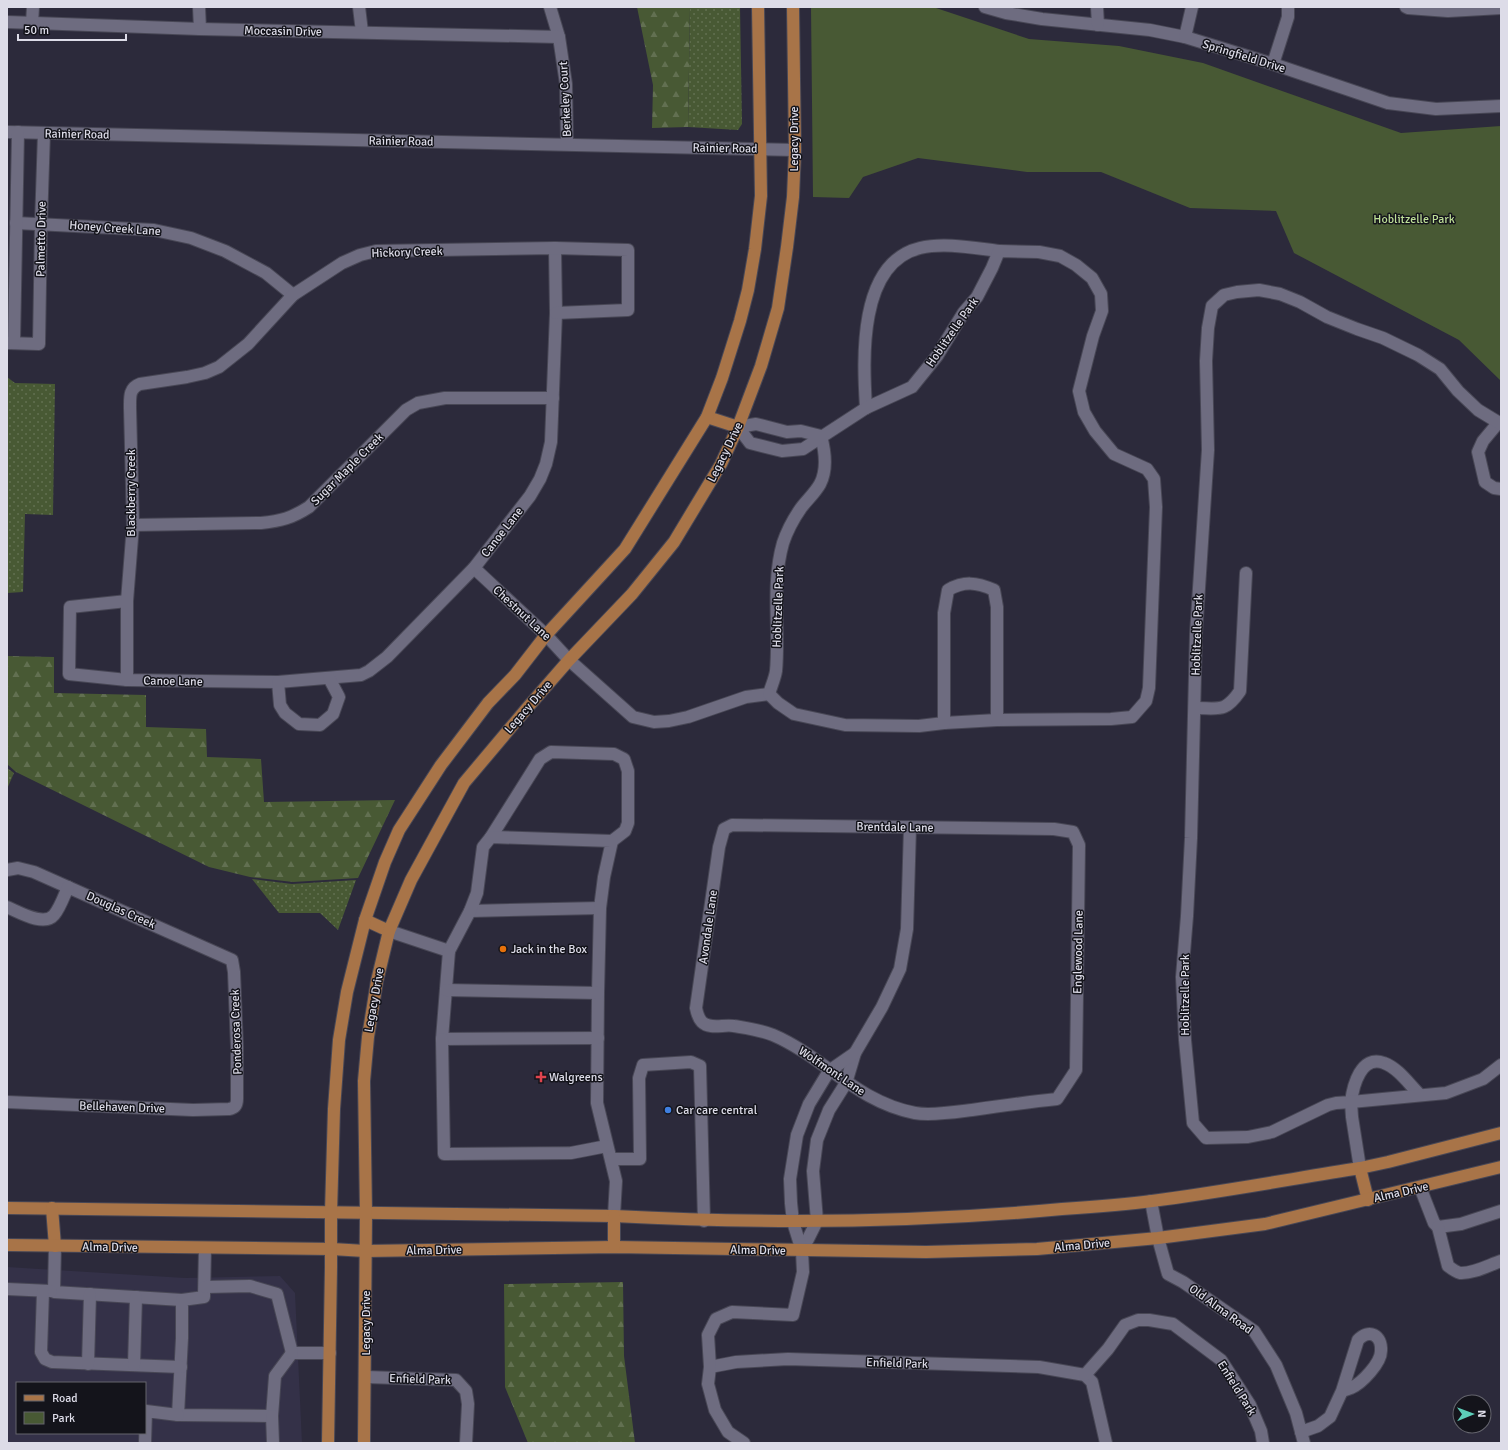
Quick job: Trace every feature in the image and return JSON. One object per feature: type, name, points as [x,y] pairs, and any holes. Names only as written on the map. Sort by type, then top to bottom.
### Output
[{"type":"main road","points":[[328,1443],[334,1109],[339,1040],[347,992],[365,920],[385,862],[403,823],[441,765],[488,703],[515,675],[546,635],[625,548],[706,417],[722,378],[740,321],[748,290],[755,250],[761,196],[758,7]]},
{"type":"main road","name":"Legacy Drive","points":[[364,1443],[366,1377],[366,1213],[364,1081],[368,1037],[376,980],[389,931],[411,880],[464,783],[569,660],[632,594],[674,542],[721,464],[738,427],[762,366],[778,308],[787,246],[793,197],[795,150],[793,7]]},
{"type":"main road","points":[[706,417],[738,427]]},
{"type":"main road","points":[[365,920],[389,931]]},
{"type":"main road","points":[[7,1208],[614,1216],[793,1222],[1005,1214],[1151,1201],[1360,1168],[1501,1133]]},
{"type":"main road","name":"Alma Drive","points":[[7,1245],[332,1249],[366,1251],[614,1247],[926,1252],[1037,1249],[1158,1238],[1265,1224],[1501,1167]]},
{"type":"main road","points":[[1360,1168],[1368,1200]]},
{"type":"main road","points":[[52,1208],[55,1246]]},
{"type":"main road","points":[[614,1216],[614,1247]]},
{"type":"street","points":[[32,23],[33,7]]},
{"type":"street","points":[[199,7],[200,29]]},
{"type":"street","points":[[359,7],[362,32]]},
{"type":"street","name":"Berkeley Court","points":[[550,7],[559,37],[566,84],[567,144]]},
{"type":"street","name":"Springfield Drive","points":[[985,7],[1006,10],[1042,20],[1150,30],[1185,37],[1388,102],[1436,108],[1501,106]]},
{"type":"street","points":[[1097,7],[1098,25]]},
{"type":"street","points":[[1185,37],[1192,7]]},
{"type":"street","points":[[1273,64],[1288,17],[1288,7]]},
{"type":"street","points":[[1406,7],[1448,11],[1501,8]]},
{"type":"street","name":"Moccasin Drive","points":[[7,22],[200,29],[559,37]]},
{"type":"street","name":"Rainier Road","points":[[13,132],[795,150]]},
{"type":"street","name":"Palmetto Drive","points":[[13,132],[16,223],[10,343],[39,344],[44,133]]},
{"type":"street","name":"Honey Creek Lane","points":[[16,223],[154,230],[191,238],[225,251],[266,273],[293,295]]},
{"type":"street","points":[[569,660],[633,717],[654,722],[669,721],[746,697],[769,694],[778,704],[794,714],[845,725],[919,726],[997,720],[1111,719],[1132,717],[1146,701],[1149,688],[1156,507],[1154,479],[1147,469],[1114,454],[1095,431],[1084,412],[1079,391],[1093,336],[1102,311],[1101,294],[1092,278],[1076,265],[1060,256],[1039,252],[998,251],[941,246],[920,248],[898,257],[882,277],[871,303],[867,325],[864,371],[866,408]]},
{"type":"street","name":"Hickory Creek","points":[[134,386],[205,373],[219,367],[248,344],[293,295],[342,263],[360,255],[376,251],[555,248],[628,250],[628,310],[556,313]]},
{"type":"street","name":"Canoe Lane","points":[[127,601],[70,607],[69,674],[126,680],[278,682],[361,675],[369,671],[387,657],[474,568],[530,496],[540,479],[546,464],[551,442],[556,313],[555,248]]},
{"type":"street","name":"Hoblitzelle Park","points":[[738,427],[750,443],[782,451],[803,449],[866,408],[912,388],[937,356],[964,312],[977,297],[992,268],[998,251]]},
{"type":"street","name":"Hoblitzelle Park","points":[[1501,489],[1494,488],[1485,482],[1478,452],[1482,441],[1499,423],[1478,410],[1458,391],[1440,369],[1418,354],[1383,338],[1327,317],[1300,302],[1280,294],[1259,290],[1237,292],[1224,295],[1212,306],[1208,328],[1206,361],[1208,450],[1196,634],[1191,838],[1182,977],[1185,1040],[1193,1123],[1206,1138],[1248,1137],[1272,1132],[1336,1103],[1446,1092],[1483,1079],[1501,1065]]},
{"type":"street","name":"Blackberry Creek","points":[[126,680],[127,601],[133,525],[130,393],[134,386]]},
{"type":"street","name":"Sugar Maple Creek","points":[[133,525],[261,523],[282,521],[309,507],[406,410],[418,403],[445,398],[553,398]]},
{"type":"street","points":[[738,427],[756,424],[786,432],[801,431],[822,436]]},
{"type":"street","name":"Hoblitzelle Park","points":[[769,694],[775,672],[777,639],[776,610],[783,542],[791,524],[820,483],[825,467],[825,449],[822,436]]},
{"type":"street","name":"Chestnut Lane","points":[[474,568],[546,635],[569,660]]},
{"type":"street","points":[[1195,708],[1224,708],[1232,702],[1240,691],[1246,574]]},
{"type":"street","points":[[944,723],[944,613],[948,590],[958,584],[981,584],[994,590],[997,607],[997,720]]},
{"type":"street","points":[[278,682],[280,705],[285,714],[299,724],[320,724],[333,714],[339,697],[329,678]]},
{"type":"street","points":[[608,1146],[571,1153],[444,1154],[442,1039],[449,951],[470,911],[477,893],[483,847],[491,837],[540,759],[551,752],[614,754],[624,759],[628,771],[628,823],[625,831],[612,842],[604,877],[600,908],[597,1103],[608,1146],[616,1181],[614,1216]]},
{"type":"street","name":"Brentdale Lane","points":[[724,830],[732,825],[1054,829],[1066,831]]},
{"type":"street","points":[[802,1251],[817,1221],[813,1171],[817,1140],[829,1110],[846,1083],[855,1053],[882,1008],[900,969],[907,929],[910,828]]},
{"type":"street","name":"Avondale Lane","points":[[702,1023],[696,1008],[720,847],[724,830]]},
{"type":"street","name":"Englewood Lane","points":[[1066,831],[1073,832],[1079,845],[1076,1070],[1071,1078]]},
{"type":"street","points":[[491,837],[612,842]]},
{"type":"street","name":"Douglas Creek","points":[[7,870],[18,868],[34,872],[232,960]]},
{"type":"street","points":[[7,907],[37,919],[47,920],[55,914],[68,887]]},
{"type":"street","points":[[470,911],[600,908]]},
{"type":"street","points":[[389,931],[449,951]]},
{"type":"street","name":"Ponderosa Creek","points":[[232,960],[238,1047],[237,1105]]},
{"type":"street","points":[[446,990],[598,993]]},
{"type":"street","name":"Wolfmont Lane","points":[[702,1023],[712,1026],[732,1025],[771,1034],[802,1050],[846,1083],[889,1106],[916,1114],[949,1113],[1056,1099],[1071,1078]]},
{"type":"street","points":[[442,1039],[598,1038]]},
{"type":"street","points":[[744,1443],[728,1432],[715,1410],[708,1384],[710,1367],[708,1335],[716,1319],[732,1312],[793,1315],[803,1272],[802,1251],[793,1222],[790,1179],[797,1135],[809,1104],[829,1071],[855,1053]]},
{"type":"street","points":[[1360,1168],[1351,1102],[1355,1080],[1362,1070],[1368,1064],[1377,1061],[1384,1063],[1392,1067],[1404,1077],[1419,1094]]},
{"type":"street","points":[[611,1159],[640,1159],[639,1078],[643,1065],[691,1062],[700,1066],[704,1220]]},
{"type":"street","name":"Bellehaven Drive","points":[[7,1102],[193,1110],[229,1109],[234,1108],[237,1105]]},
{"type":"street","points":[[1420,1187],[1434,1223],[1438,1227],[1448,1266],[1459,1273],[1471,1272],[1501,1261]]},
{"type":"street","name":"Old Alma Road","points":[[1151,1201],[1158,1238],[1168,1274],[1183,1282],[1254,1331],[1276,1365],[1296,1413],[1302,1438]]},
{"type":"street","points":[[1438,1227],[1461,1224],[1501,1211]]},
{"type":"street","points":[[55,1246],[41,1352],[45,1359],[52,1362],[180,1367]]},
{"type":"street","points":[[7,1289],[182,1300],[204,1297],[205,1248]]},
{"type":"street","points":[[205,1287],[250,1286],[277,1294],[292,1353]]},
{"type":"street","points":[[88,1364],[90,1294]]},
{"type":"street","points":[[134,1365],[136,1297]]},
{"type":"street","points":[[178,1415],[182,1338],[182,1300]]},
{"type":"street","name":"Enfield Park","points":[[710,1367],[736,1362],[788,1359],[1039,1368],[1085,1375],[1108,1349],[1125,1324],[1138,1320],[1148,1320],[1173,1324],[1221,1360],[1250,1405],[1261,1431],[1263,1443]]},
{"type":"street","points":[[292,1353],[330,1353]]},
{"type":"street","points":[[273,1443],[272,1416],[275,1376],[292,1353]]},
{"type":"street","points":[[1085,1375],[1092,1382],[1106,1443]]},
{"type":"street","name":"Enfield Park","points":[[366,1377],[456,1380],[466,1390],[468,1404],[466,1443]]},
{"type":"street","points":[[1302,1438],[1330,1417],[1342,1390]]},
{"type":"street","points":[[146,1411],[178,1415],[272,1416]]},
{"type":"shaded area","points":[[7,1267],[185,1278],[280,1276],[295,1293],[302,1443],[7,1443]]},
{"type":"green space","points":[[637,7],[690,7],[688,127],[652,128],[653,85]]},
{"type":"green space","points":[[690,7],[740,7],[742,124],[738,130],[688,127]]},
{"type":"green space","name":"Hoblitzelle Park","points":[[811,7],[933,7],[1029,39],[1119,46],[1203,63],[1401,133],[1501,126],[1501,381],[1459,340],[1294,253],[1276,211],[1190,208],[1101,172],[1027,172],[918,158],[863,177],[849,198],[813,197]]},
{"type":"green space","points":[[7,377],[15,383],[55,384],[53,515],[25,514],[23,592],[7,593]]},
{"type":"green space","points":[[7,656],[54,657],[54,693],[146,695],[146,727],[206,729],[207,757],[261,759],[264,802],[395,800],[358,878],[293,882],[250,877],[209,867],[16,772],[7,764]]},
{"type":"green space","points":[[7,768],[14,773],[7,789]]},
{"type":"green space","points":[[252,879],[292,884],[356,880],[338,930],[320,913],[279,913]]},
{"type":"green space","points":[[623,1282],[624,1356],[635,1443],[528,1443],[505,1387],[504,1284]]},
{"type":"place","name":"Jack in the Box","points":[[503,949]]},
{"type":"place","name":"Walgreens","points":[[541,1077]]},
{"type":"place","name":"Car care central","points":[[668,1110]]}]
